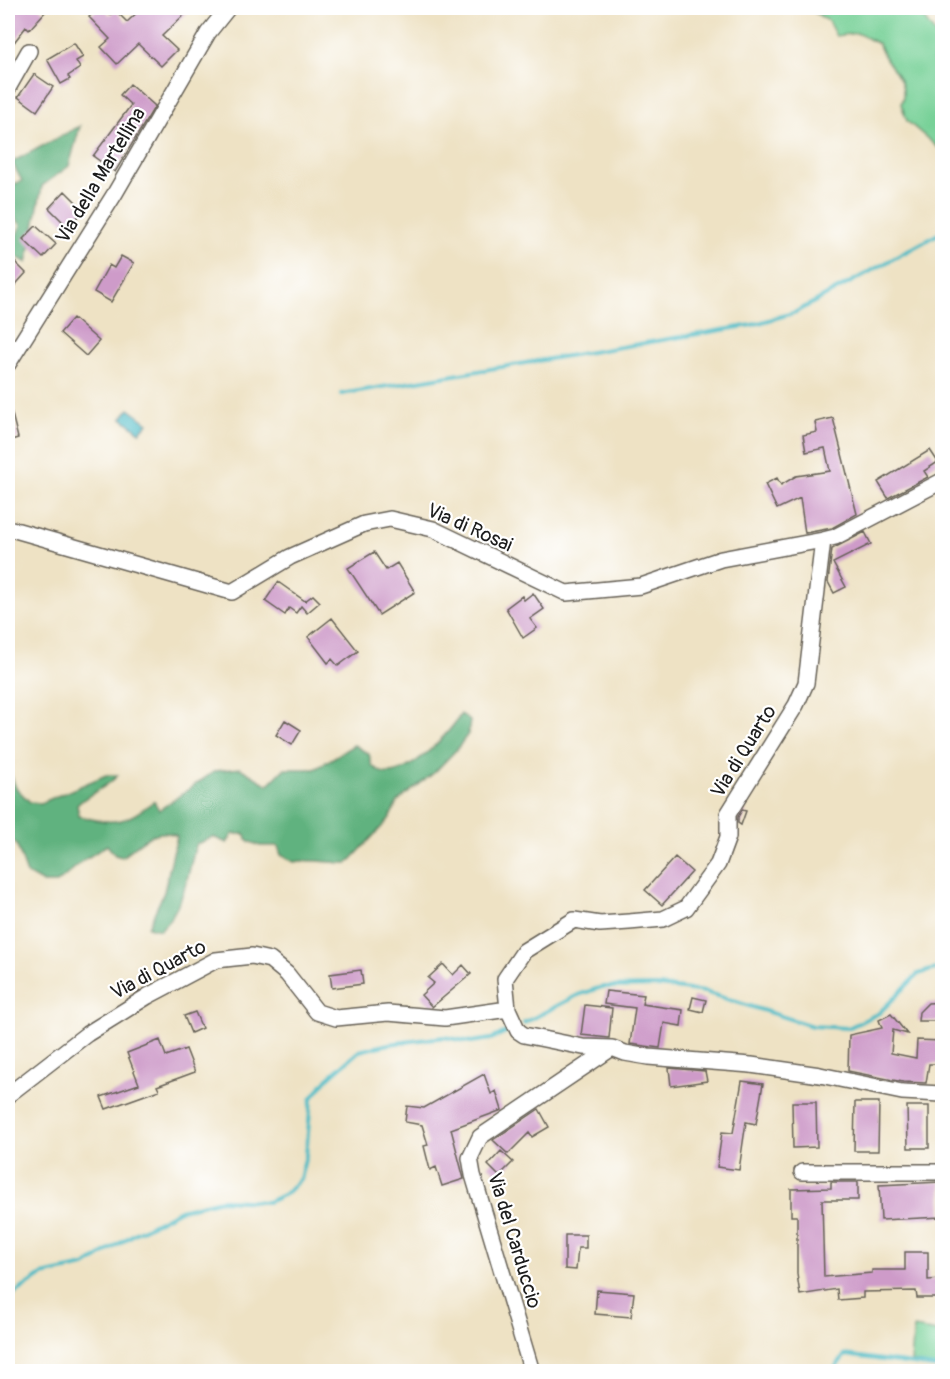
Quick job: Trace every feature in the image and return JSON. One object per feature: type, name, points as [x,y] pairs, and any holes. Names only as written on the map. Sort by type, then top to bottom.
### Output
[{"type":"street","name":"Via della Martellina","points":[[8,361],[114,195],[208,33],[228,8]]},
{"type":"street","points":[[8,88],[29,51]]},
{"type":"street","points":[[822,540],[835,537],[942,481]]},
{"type":"street","name":"Via di Rosai","points":[[8,528],[232,592],[290,557],[364,524],[390,519],[433,529],[566,593],[641,586],[722,559],[822,540]]},
{"type":"street","name":"Via di Quarto","points":[[822,540],[806,683],[796,705],[728,814],[728,837],[718,864],[686,908],[663,918],[629,922],[600,924],[574,920],[524,951],[506,979],[508,1009],[518,1031],[524,1035],[583,1047],[612,1048],[648,1057],[751,1065],[820,1075],[903,1092],[942,1094]]},
{"type":"street","name":"Via di Quarto","points":[[8,1095],[87,1034],[148,996],[216,960],[252,956],[270,960],[287,974],[317,1012],[336,1018],[388,1013],[445,1018],[508,1009]]},
{"type":"street","name":"Via del Carduccio","points":[[532,1371],[490,1236],[470,1158],[480,1137],[612,1048]]},
{"type":"street","points":[[802,1172],[942,1172]]},
{"type":"green space","points":[[808,8],[916,8],[936,35],[934,61],[942,78],[942,109],[937,117],[942,128],[942,151],[907,121],[901,104],[903,95],[900,79],[879,44],[857,33],[836,36],[828,21]]},
{"type":"green space","points":[[80,126],[69,166],[42,186],[27,263],[9,252],[21,225],[8,209],[8,186],[22,181],[12,162]]},
{"type":"green space","points":[[461,714],[470,721],[468,734],[457,749],[435,772],[398,801],[389,819],[348,863],[294,862],[281,855],[278,846],[260,846],[248,841],[245,834],[233,834],[227,843],[213,837],[196,844],[180,901],[160,930],[148,927],[164,892],[177,836],[169,833],[154,834],[122,857],[115,855],[107,845],[84,860],[57,883],[43,883],[27,874],[16,843],[8,841],[8,768],[16,788],[30,802],[41,803],[106,775],[118,775],[77,805],[79,816],[102,821],[120,820],[135,814],[154,801],[159,810],[215,771],[240,768],[268,785],[284,769],[315,769],[354,745],[369,754],[372,766],[376,769],[384,773],[394,772],[405,768],[428,752],[448,732]]},
{"type":"green space","points":[[914,1328],[942,1333],[942,1368],[911,1362]]},
{"type":"water","points":[[129,409],[148,423],[140,432],[122,418]]},
{"type":"building","points":[[8,8],[40,8],[45,12],[29,30],[26,27],[8,50]]},
{"type":"building","points":[[98,8],[103,8],[110,15],[115,10],[127,22],[142,8],[191,8],[162,36],[177,50],[161,66],[138,44],[117,64],[101,47],[110,39],[89,17]]},
{"type":"building","points":[[74,43],[83,57],[76,61],[80,68],[68,76],[70,79],[61,84],[47,59]]},
{"type":"building","points":[[34,74],[53,87],[37,111],[18,97]]},
{"type":"building","points":[[130,84],[155,106],[115,172],[93,156],[131,105],[120,95]]},
{"type":"building","points":[[65,191],[84,210],[68,227],[49,208]]},
{"type":"building","points":[[36,226],[56,244],[43,258],[23,239]]},
{"type":"building","points":[[8,255],[26,273],[8,293]]},
{"type":"building","points":[[121,256],[134,263],[111,302],[94,292],[109,265],[114,268]]},
{"type":"building","points":[[73,318],[99,341],[86,356],[60,333]]},
{"type":"building","points":[[8,410],[11,410],[18,438],[8,441]]},
{"type":"building","points":[[833,418],[857,514],[832,528],[805,533],[800,498],[777,509],[765,484],[777,478],[781,485],[796,476],[830,471],[825,448],[806,452],[803,435],[817,432],[815,422]]},
{"type":"building","points":[[930,450],[938,462],[924,471],[928,477],[888,498],[878,482]]},
{"type":"building","points":[[865,532],[871,544],[833,563],[846,587],[834,593],[828,582],[832,549]]},
{"type":"building","points":[[374,552],[386,570],[397,563],[415,592],[379,615],[348,568]]},
{"type":"building","points":[[278,582],[305,601],[313,595],[320,602],[307,613],[301,606],[296,613],[289,608],[285,615],[265,601]]},
{"type":"building","points":[[533,593],[544,609],[530,619],[537,628],[523,638],[506,608],[522,596],[524,600]]},
{"type":"building","points":[[332,618],[358,651],[338,666],[332,659],[328,663],[308,637]]},
{"type":"building","points":[[285,720],[301,730],[292,745],[276,735]]},
{"type":"building","points":[[742,810],[746,811],[741,825],[738,823],[738,817]]},
{"type":"building","points":[[675,857],[692,872],[662,905],[645,890]]},
{"type":"building","points":[[443,964],[453,975],[463,965],[471,974],[432,1007],[421,995],[434,983],[428,978]]},
{"type":"building","points":[[361,970],[363,984],[332,988],[330,974]]},
{"type":"building","points":[[606,991],[644,995],[642,1004],[683,1010],[681,1026],[664,1023],[660,1048],[630,1044],[635,1008],[604,1004]]},
{"type":"building","points":[[693,997],[706,1000],[703,1012],[690,1009]]},
{"type":"building","points":[[942,1002],[942,1016],[939,1016],[939,1021],[918,1021],[919,1012],[928,1003]]},
{"type":"building","points":[[585,1005],[612,1008],[609,1038],[581,1035]]},
{"type":"building","points":[[195,1012],[202,1028],[191,1033],[184,1016]]},
{"type":"building","points":[[891,1014],[907,1034],[893,1030],[891,1053],[916,1058],[917,1040],[942,1041],[942,1064],[929,1064],[926,1083],[903,1082],[848,1071],[849,1035],[882,1028],[879,1020]]},
{"type":"building","points":[[160,1040],[166,1056],[186,1049],[195,1072],[157,1086],[159,1090],[106,1109],[101,1097],[139,1084],[127,1053]]},
{"type":"building","points":[[669,1068],[705,1071],[707,1081],[671,1086]]},
{"type":"building","points":[[484,1074],[491,1094],[496,1091],[502,1110],[451,1129],[464,1179],[442,1186],[436,1167],[430,1170],[424,1146],[428,1145],[422,1125],[405,1122],[407,1106],[424,1108]]},
{"type":"building","points":[[742,1081],[763,1084],[756,1124],[746,1122],[739,1170],[717,1167],[722,1132],[733,1133]]},
{"type":"building","points":[[792,1102],[816,1102],[817,1147],[793,1148]]},
{"type":"building","points":[[855,1102],[879,1102],[878,1151],[854,1151]]},
{"type":"building","points":[[907,1106],[929,1106],[929,1148],[908,1148]]},
{"type":"building","points":[[539,1109],[549,1127],[532,1137],[529,1133],[508,1154],[493,1140]]},
{"type":"building","points":[[501,1151],[513,1162],[499,1176],[488,1165]]},
{"type":"building","points":[[831,1182],[858,1182],[858,1200],[822,1200],[824,1277],[872,1273],[872,1270],[905,1270],[905,1252],[928,1252],[928,1280],[941,1279],[941,1298],[917,1298],[916,1291],[863,1292],[863,1298],[838,1300],[837,1289],[800,1295],[797,1274],[797,1216],[791,1216],[791,1189],[831,1188]]},
{"type":"building","points":[[941,1182],[942,1217],[881,1220],[879,1185]]},
{"type":"building","points":[[565,1235],[586,1235],[586,1248],[578,1248],[576,1270],[565,1269]]},
{"type":"building","points":[[597,1290],[634,1293],[631,1317],[595,1314]]},
{"type":"waterway","points":[[341,394],[752,325],[796,312],[942,232]]},
{"type":"waterway","points":[[524,1023],[578,995],[602,987],[659,986],[705,992],[812,1026],[848,1028],[879,1013],[918,974],[942,967]]},
{"type":"waterway","points":[[8,1298],[42,1275],[85,1266],[134,1234],[180,1210],[221,1200],[268,1202],[285,1194],[300,1179],[306,1155],[311,1099],[328,1078],[359,1051],[389,1044],[444,1037],[471,1042],[491,1039],[508,1031]]},
{"type":"waterway","points":[[832,1372],[845,1355],[942,1368]]}]
